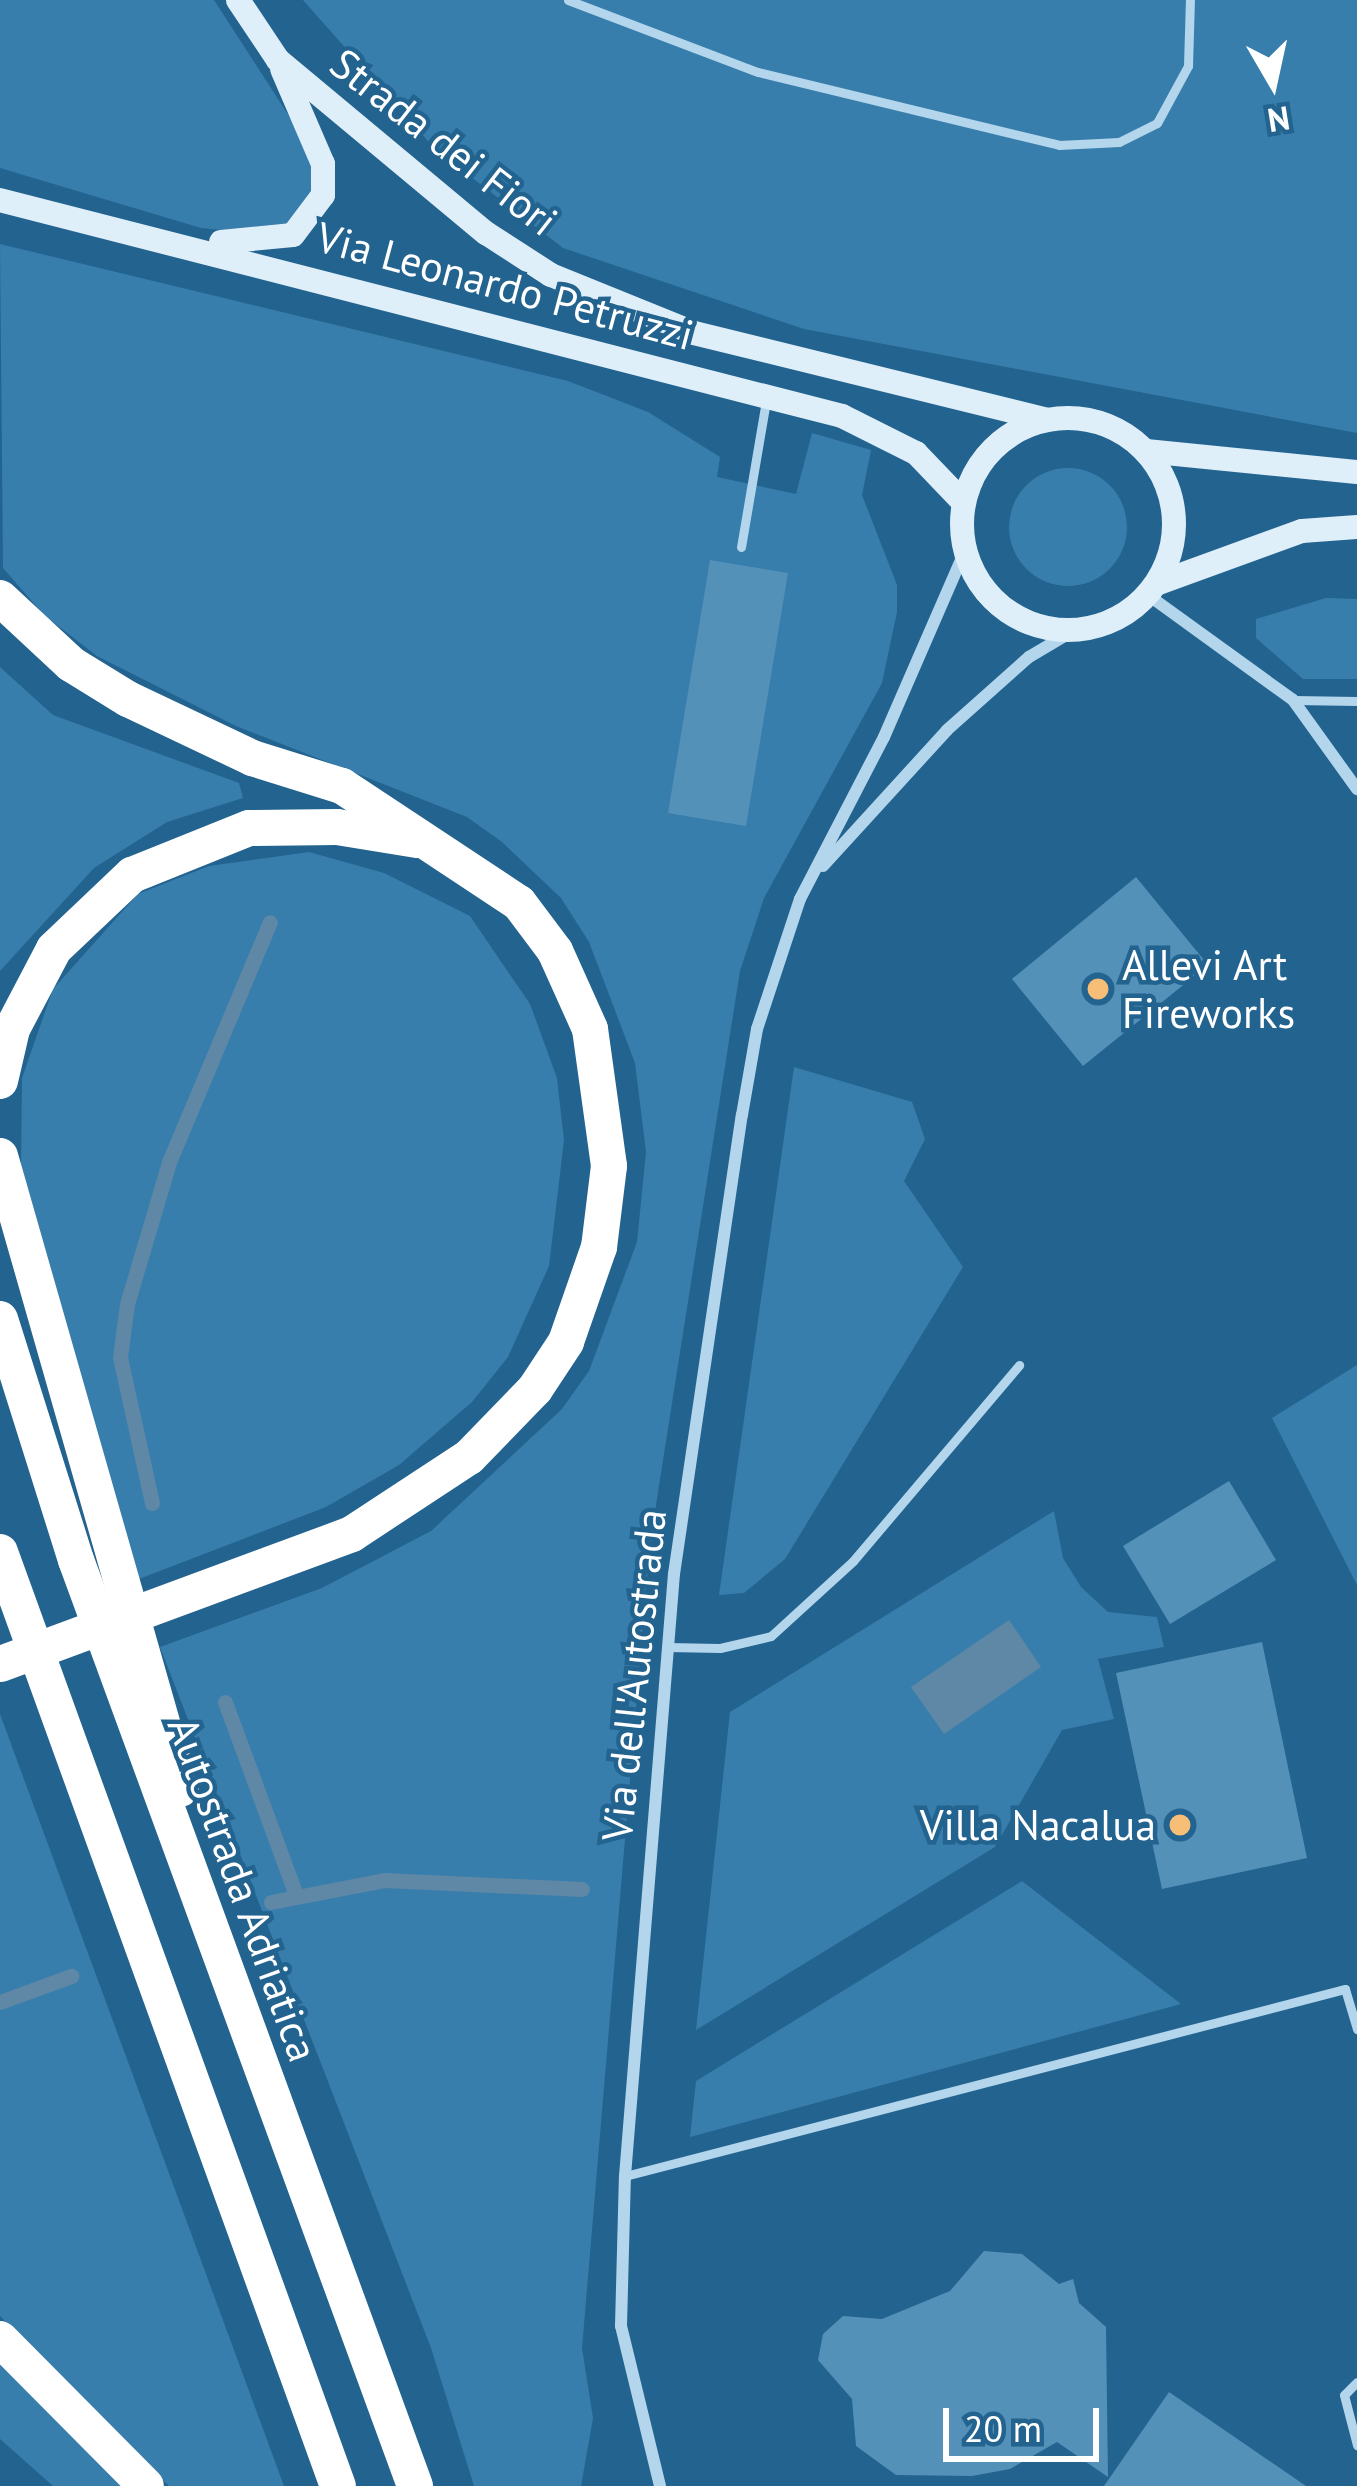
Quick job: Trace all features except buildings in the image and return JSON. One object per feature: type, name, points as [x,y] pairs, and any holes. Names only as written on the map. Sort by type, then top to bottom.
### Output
[{"type":"highway","points":[[0,598],[71,664],[128,699],[252,758],[342,786],[499,884],[536,922],[590,1029],[608,1119],[599,1247],[566,1342],[507,1421],[411,1499],[262,1572],[0,1664]]},
{"type":"highway","points":[[0,1081],[12,1029],[54,949],[103,896],[170,854],[249,828],[337,827],[435,843]]},
{"type":"highway","points":[[0,1156],[59,1378],[138,1622],[230,1984]]},
{"type":"highway","name":"Autostrada Adriatica","points":[[0,1319],[76,1561],[415,2486]]},
{"type":"highway","points":[[0,1552],[338,2486]]},
{"type":"highway","points":[[0,2339],[146,2486]]},
{"type":"main road","name":"Strada dei Fiori","points":[[238,0],[278,60],[486,233],[551,274],[694,333],[1047,420]]},
{"type":"main road","points":[[182,242],[279,241],[319,207],[323,164],[278,60]]},
{"type":"main road","name":"Via Leonardo Petruzzi","points":[[0,200],[182,242],[842,416],[916,453],[963,502]]},
{"type":"main road","points":[[1152,590],[1171,552],[1174,516],[1166,481],[1146,451],[1117,429],[1047,420],[993,449],[963,502],[965,551],[994,601],[1045,628],[1073,631],[1126,614],[1152,590],[1265,542],[1357,527]]},
{"type":"main road","points":[[1146,451],[1357,472]]},
{"type":"street","name":"Via dell'Autostrada","points":[[660,2486],[621,2326],[625,2176],[668,1647],[757,1029],[810,880],[884,737],[965,551]]},
{"type":"street","points":[[1152,590],[1293,700],[1357,789]]},
{"type":"street","name":"Via dell'Autostrada","points":[[810,880],[947,730],[1029,657],[1073,631]]},
{"type":"lane","points":[[568,0],[758,72],[1060,145],[1119,142],[1157,123],[1189,66],[1190,0]]},
{"type":"lane","points":[[741,548],[767,395]]},
{"type":"lane","points":[[1293,700],[1357,701]]},
{"type":"lane","points":[[668,1647],[720,1648],[772,1636],[853,1561],[1019,1365]]},
{"type":"lane","points":[[625,2176],[1345,1989],[1357,2029]]},
{"type":"lane","points":[[1357,2382],[1344,2395],[1357,2444]]},
{"type":"shaded area","points":[[0,0],[214,0],[300,133],[314,169],[315,188],[295,226],[270,235],[201,228],[0,168]]},
{"type":"shaded area","points":[[303,0],[1357,0],[1357,433],[804,329],[563,248],[435,149]]},
{"type":"shaded area","points":[[0,244],[568,381],[648,412],[720,457],[717,477],[796,494],[812,433],[871,450],[862,495],[897,585],[897,612],[882,683],[764,898],[740,971],[650,1543],[582,2348],[593,2418],[581,2486],[474,2486],[431,2348],[160,1647],[322,1588],[431,1531],[562,1409],[589,1371],[637,1242],[646,1152],[635,1063],[589,942],[561,898],[502,842],[467,817],[236,726],[97,656],[44,615],[3,568]]},
{"type":"shaded area","points":[[1068,468],[1101,478],[1117,494],[1127,527],[1117,560],[1101,576],[1068,586],[1035,576],[1019,560],[1009,527],[1019,494],[1035,478]]},
{"type":"shaded area","points":[[1326,598],[1357,599],[1357,679],[1303,679],[1256,638],[1256,619]]},
{"type":"shaded area","points":[[0,667],[53,715],[239,783],[243,798],[167,822],[94,868],[0,971]]},
{"type":"shaded area","points":[[309,852],[384,873],[470,916],[530,1004],[557,1078],[564,1140],[549,1266],[508,1357],[472,1402],[399,1465],[326,1507],[139,1579],[21,1168],[22,1078],[53,989],[138,894],[209,866]]},
{"type":"shaded area","points":[[794,1067],[912,1102],[925,1139],[904,1181],[963,1267],[785,1559],[744,1593],[719,1595]]},
{"type":"shaded area","points":[[1357,1365],[1357,1585],[1272,1418]]},
{"type":"shaded area","points":[[1054,1511],[1063,1558],[1081,1587],[1108,1612],[1157,1617],[1164,1647],[1098,1659],[1114,1719],[1062,1730],[995,1847],[696,2030],[730,1712]]},
{"type":"shaded area","points":[[1009,1620],[1041,1667],[944,1734],[911,1687]]},
{"type":"shaded area","points":[[0,1714],[284,2486],[169,2486],[0,2316]]},
{"type":"shaded area","points":[[1022,1881],[1181,2004],[690,2137],[696,2081]]},
{"type":"shaded area","points":[[0,2360],[121,2486],[53,2486],[0,2439]]},
{"type":"waterway","points":[[152,1503],[120,1357],[127,1304],[169,1162],[270,922]]},
{"type":"waterway","points":[[225,1702],[296,1895]]},
{"type":"waterway","points":[[271,1902],[384,1880],[582,1889]]},
{"type":"waterway","points":[[0,2002],[71,1976]]},
{"type":"place","name":"Allevi Art Fireworks","points":[[1098,989]]},
{"type":"place","name":"Villa Nacalua","points":[[1180,1825]]}]
